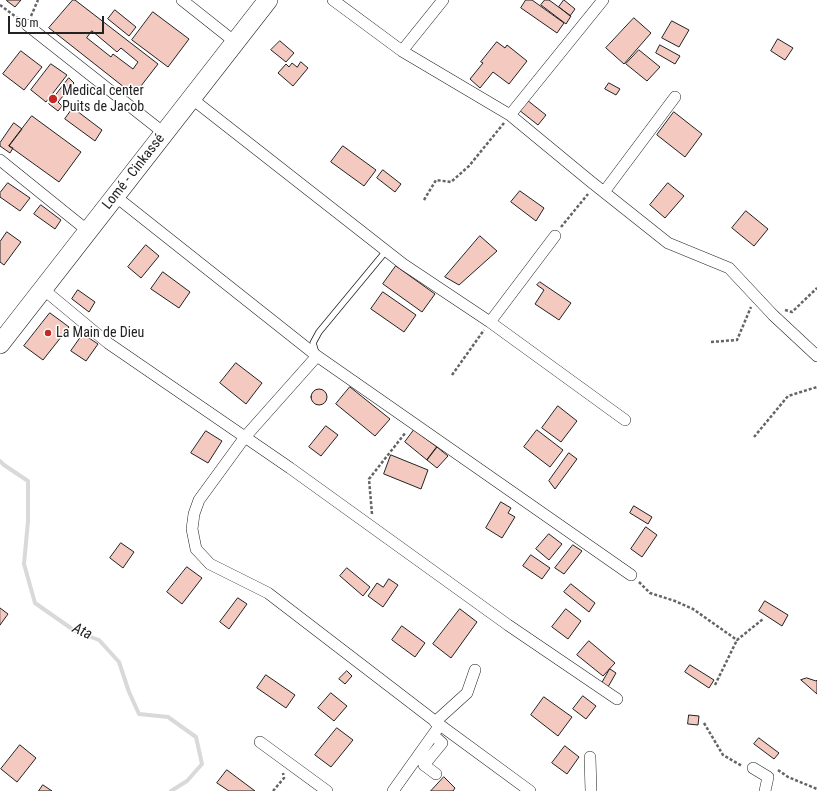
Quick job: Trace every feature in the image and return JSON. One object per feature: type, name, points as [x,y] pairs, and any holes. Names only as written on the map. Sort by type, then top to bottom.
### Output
[{"type":"highway","name":"Lomé - Cinkassé","points":[[0,344],[268,0]]},
{"type":"street","points":[[182,0],[235,42]]},
{"type":"street","points":[[333,0],[402,51],[510,115],[668,243],[728,268],[773,316],[817,356]]},
{"type":"street","points":[[402,51],[443,0]]},
{"type":"street","points":[[510,115],[603,0]]},
{"type":"street","points":[[27,25],[164,133]]},
{"type":"street","points":[[604,192],[675,97]]},
{"type":"street","points":[[191,98],[403,264],[490,322],[625,420]]},
{"type":"street","points":[[0,160],[88,231]]},
{"type":"street","points":[[115,196],[316,356],[631,575]]},
{"type":"street","points":[[490,322],[555,236]]},
{"type":"street","points":[[43,289],[108,343],[290,468],[508,625],[617,699]]},
{"type":"street","points":[[316,356],[245,437],[199,500],[194,514],[192,529],[196,549],[210,564],[268,593],[438,724],[530,791]]},
{"type":"street","points":[[392,791],[433,735],[438,724],[467,693],[475,670]]},
{"type":"street","points":[[433,735],[442,744],[424,765],[436,774]]},
{"type":"street","points":[[260,742],[327,791]]},
{"type":"street","points":[[590,757],[591,791]]},
{"type":"street","points":[[753,768],[768,777],[765,791]]},
{"type":"lane","points":[[316,356],[313,343],[319,332],[386,251]]},
{"type":"path","points":[[0,5],[27,25],[38,0]]},
{"type":"path","points":[[424,200],[436,180],[451,182],[469,166],[510,115]]},
{"type":"path","points":[[555,236],[595,185]]},
{"type":"path","points":[[784,310],[792,312],[817,288]]},
{"type":"path","points":[[711,342],[738,340],[752,305],[762,303]]},
{"type":"path","points":[[452,375],[490,322]]},
{"type":"path","points":[[754,437],[788,396],[817,387]]},
{"type":"path","points":[[374,528],[369,480],[414,423]]},
{"type":"path","points":[[631,575],[650,593],[693,609],[737,640]]},
{"type":"path","points":[[715,685],[737,640],[763,619]]},
{"type":"path","points":[[273,791],[284,778],[282,759]]},
{"type":"building","points":[[7,0],[21,0],[15,7]]},
{"type":"building","points":[[73,0],[75,0],[158,64],[134,95],[49,28]],"holes":[[[92,31],[117,52],[121,48],[138,62],[133,69],[113,54],[111,57],[87,38]]]},
{"type":"building","points":[[526,0],[532,0],[564,23],[557,33],[521,8]]},
{"type":"building","points":[[545,0],[549,0],[571,16],[566,24],[541,5]]},
{"type":"building","points":[[564,0],[575,9],[570,16],[559,7]]},
{"type":"building","points":[[115,10],[136,27],[129,36],[108,19]]},
{"type":"building","points":[[153,12],[189,39],[168,67],[132,40]]},
{"type":"building","points":[[634,18],[651,33],[624,64],[606,48]]},
{"type":"building","points":[[672,21],[689,30],[679,47],[662,38]]},
{"type":"building","points":[[778,39],[793,48],[785,60],[771,51]]},
{"type":"building","points":[[280,41],[294,53],[286,62],[271,50]]},
{"type":"building","points":[[497,42],[505,48],[507,45],[527,61],[509,84],[493,72],[480,88],[470,79]]},
{"type":"building","points":[[660,45],[680,56],[675,64],[656,53]]},
{"type":"building","points":[[639,50],[660,67],[647,81],[626,64]]},
{"type":"building","points":[[21,51],[42,67],[24,90],[3,74]]},
{"type":"building","points":[[301,62],[308,68],[293,86],[278,73],[286,64],[289,67],[292,63],[297,67]]},
{"type":"building","points":[[51,64],[67,75],[46,102],[31,90]]},
{"type":"building","points":[[69,78],[74,83],[58,102],[62,106],[58,111],[49,104]]},
{"type":"building","points":[[609,83],[620,89],[616,95],[605,89]]},
{"type":"building","points":[[527,100],[546,115],[538,125],[519,110]]},
{"type":"building","points":[[73,108],[102,130],[95,141],[65,119]]},
{"type":"building","points":[[674,112],[702,134],[685,157],[657,135]]},
{"type":"building","points":[[32,116],[81,152],[59,182],[9,146]]},
{"type":"building","points":[[14,123],[22,129],[9,146],[13,148],[10,153],[0,146],[0,143]]},
{"type":"building","points":[[343,146],[376,170],[364,186],[331,162]]},
{"type":"building","points":[[383,170],[401,184],[395,192],[377,178]]},
{"type":"building","points":[[8,183],[30,198],[20,211],[0,197],[0,193]]},
{"type":"building","points":[[668,183],[684,196],[665,218],[650,205]]},
{"type":"building","points":[[520,191],[544,208],[536,221],[511,202]]},
{"type":"building","points":[[41,205],[61,220],[55,229],[34,214]]},
{"type":"building","points":[[746,211],[768,229],[754,246],[732,228]]},
{"type":"building","points":[[7,232],[21,242],[4,265],[0,262],[0,242]]},
{"type":"building","points":[[480,236],[497,251],[459,285],[445,277]]},
{"type":"building","points":[[146,245],[159,256],[141,278],[128,267]]},
{"type":"building","points":[[396,266],[435,294],[422,312],[383,284]]},
{"type":"building","points":[[163,272],[190,292],[179,308],[151,289]]},
{"type":"building","points":[[540,282],[571,303],[559,320],[535,304],[544,290],[537,285]]},
{"type":"building","points":[[78,290],[95,302],[89,312],[72,299]]},
{"type":"building","points":[[383,292],[416,315],[404,332],[371,309]]},
{"type":"building","points":[[50,313],[69,327],[43,360],[24,346]]},
{"type":"building","points":[[83,334],[98,344],[86,361],[71,351]]},
{"type":"building","points":[[236,363],[262,383],[246,404],[220,383]]},
{"type":"building","points":[[350,387],[390,419],[375,436],[336,404]]},
{"type":"building","points":[[319,389],[325,391],[327,397],[325,403],[319,405],[313,403],[311,397],[313,391]]},
{"type":"building","points":[[558,406],[577,421],[561,442],[542,428]]},
{"type":"building","points":[[326,426],[338,435],[321,456],[309,447]]},
{"type":"building","points":[[414,430],[437,447],[427,460],[405,442]]},
{"type":"building","points":[[537,430],[563,450],[550,467],[524,447]]},
{"type":"building","points":[[206,431],[222,441],[208,463],[191,453]]},
{"type":"building","points":[[437,447],[448,456],[437,468],[427,460]]},
{"type":"building","points":[[569,453],[577,459],[555,489],[549,481]]},
{"type":"building","points":[[391,455],[428,470],[421,489],[384,474]]},
{"type":"building","points":[[501,502],[511,508],[508,513],[515,517],[502,538],[486,528]]},
{"type":"building","points":[[634,506],[652,517],[648,524],[630,513]]},
{"type":"building","points":[[646,527],[657,535],[642,557],[631,549]]},
{"type":"building","points":[[549,534],[562,544],[549,560],[536,549]]},
{"type":"building","points":[[121,543],[134,552],[123,568],[110,558]]},
{"type":"building","points":[[573,545],[582,551],[564,574],[555,568]]},
{"type":"building","points":[[531,555],[550,568],[542,579],[523,566]]},
{"type":"building","points":[[187,567],[202,578],[182,604],[167,592]]},
{"type":"building","points":[[347,568],[370,587],[363,596],[340,576]]},
{"type":"building","points":[[389,579],[398,585],[383,607],[368,596],[377,583],[383,587]]},
{"type":"building","points":[[571,584],[595,603],[589,612],[564,592]]},
{"type":"building","points":[[238,598],[247,604],[229,629],[220,622]]},
{"type":"building","points":[[765,601],[788,615],[782,626],[759,611]]},
{"type":"building","points":[[0,608],[8,614],[0,625]]},
{"type":"building","points":[[460,609],[477,622],[451,658],[433,644]]},
{"type":"building","points":[[566,609],[581,621],[568,639],[552,627]]},
{"type":"building","points":[[402,626],[425,643],[415,657],[392,640]]},
{"type":"building","points":[[589,641],[615,663],[603,676],[577,655]]},
{"type":"building","points":[[690,665],[714,680],[709,688],[685,672]]},
{"type":"building","points":[[610,669],[616,673],[608,687],[602,683]]},
{"type":"building","points":[[347,671],[352,676],[345,684],[339,679]]},
{"type":"building","points":[[266,675],[295,695],[286,708],[257,688]]},
{"type":"building","points":[[807,678],[817,680],[817,694],[801,680]]},
{"type":"building","points":[[331,693],[347,706],[334,721],[318,708]]},
{"type":"building","points":[[583,696],[596,706],[586,719],[573,709]]},
{"type":"building","points":[[544,697],[572,717],[558,736],[531,715]]},
{"type":"building","points":[[689,715],[699,716],[698,725],[688,724]]},
{"type":"building","points":[[337,728],[353,740],[331,767],[315,755]]},
{"type":"building","points":[[759,738],[779,753],[774,759],[754,744]]},
{"type":"building","points":[[20,745],[36,758],[17,782],[1,769]]},
{"type":"building","points":[[565,746],[579,757],[567,774],[552,763]]},
{"type":"building","points":[[227,770],[255,791],[229,791],[217,783]]},
{"type":"building","points":[[444,777],[455,788],[453,791],[431,791]]},
{"type":"building","points":[[43,785],[52,791],[39,791]]},
{"type":"waterway","name":"Ata","points":[[0,461],[28,481],[28,521],[24,564],[35,603],[75,631],[99,640],[119,662],[129,692],[139,714],[168,717],[196,737],[202,764],[187,781],[171,791]]},
{"type":"place","name":"Medical center Puits de Jacob","points":[[53,99]]},
{"type":"place","name":"La Main de Dieu","points":[[48,333]]}]
